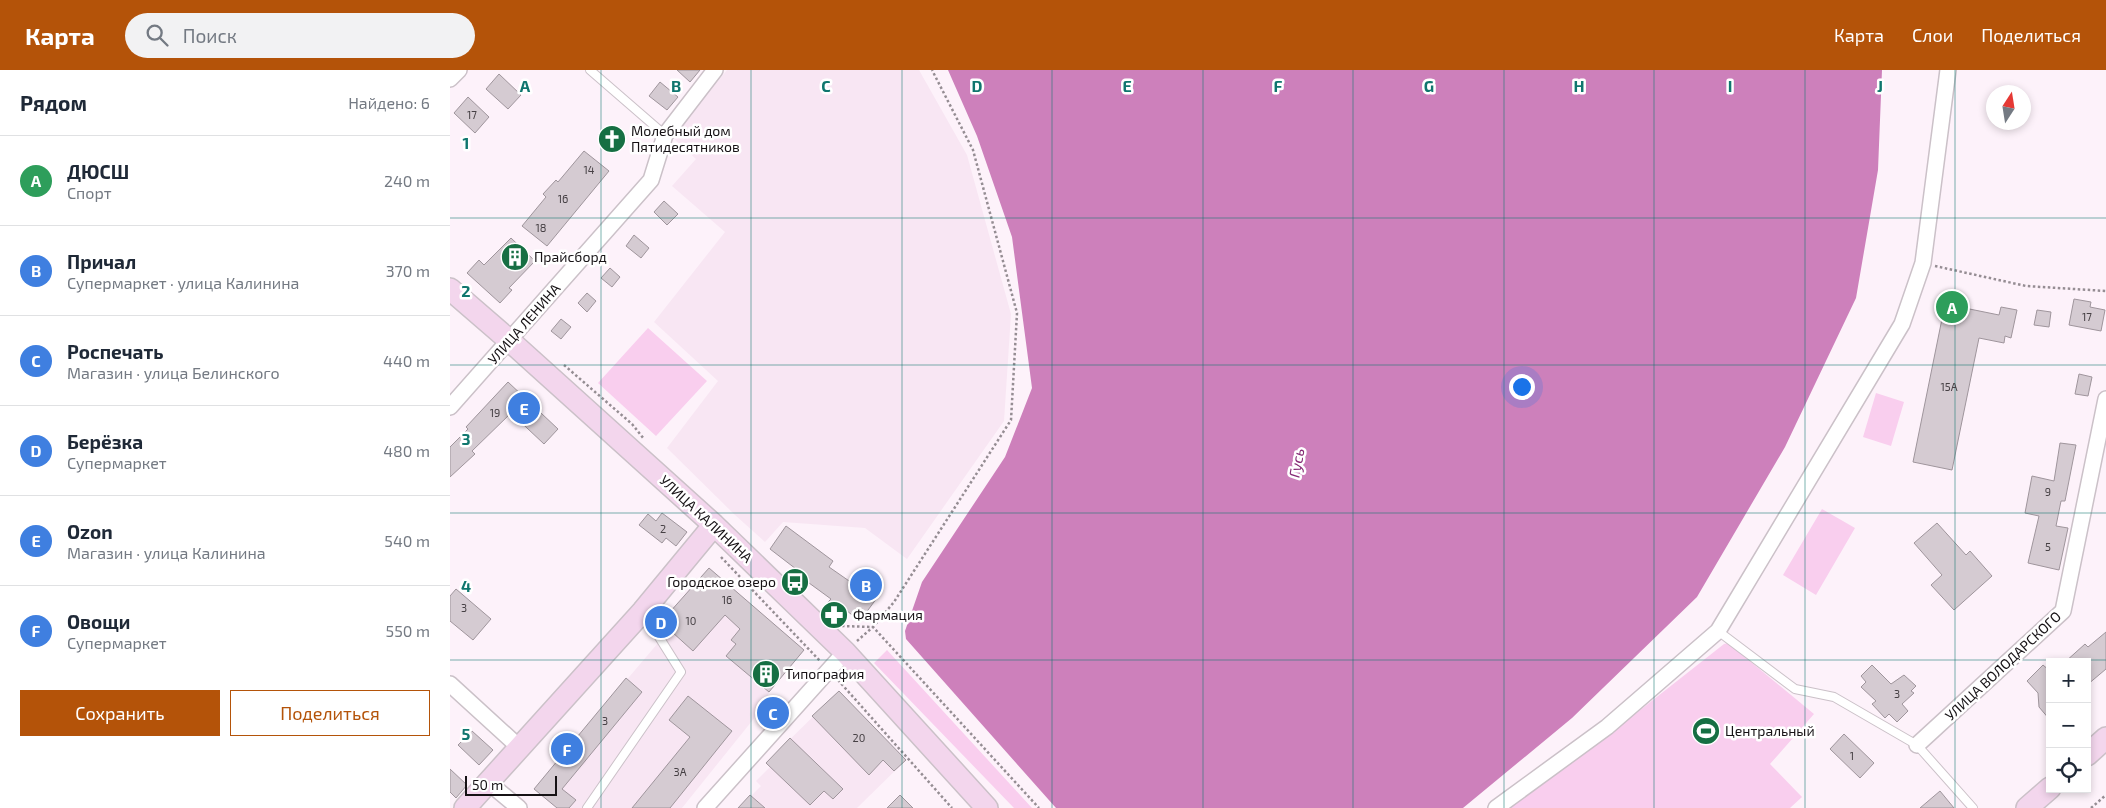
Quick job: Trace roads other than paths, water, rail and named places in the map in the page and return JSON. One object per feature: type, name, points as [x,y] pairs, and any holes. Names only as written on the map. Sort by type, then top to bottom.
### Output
[{"type":"main road","name":"УЛИЦА КАЛИНИНА","points":[[450,290],[510,341],[714,525],[845,652],[987,808]]},
{"type":"main road","points":[[465,808],[643,611],[714,525]]},
{"type":"main road","points":[[2091,751],[2106,738]]},
{"type":"main road","points":[[2027,808],[2046,791]]},
{"type":"street","points":[[450,80],[459,70]]},
{"type":"street","name":"УЛИЦА ЛЕНИНА","points":[[450,407],[651,180],[664,135],[715,70]]},
{"type":"street","points":[[1496,808],[1608,727],[1718,631],[1902,324],[1923,263],[1948,70]]},
{"type":"street","name":"УЛИЦА ВОЛОДАРСКОГО","points":[[1917,746],[2063,611],[2106,399]]},
{"type":"street","points":[[705,808],[845,652]]},
{"type":"street","points":[[450,684],[520,748]]},
{"type":"street","points":[[489,783],[519,808]]},
{"type":"lane","points":[[590,70],[664,135]]},
{"type":"lane","points":[[587,808],[681,672],[643,611]]},
{"type":"lane","points":[[1718,631],[1795,690],[1834,697],[1917,746],[1973,808]]},
{"type":"water","name":"Гусь","points":[[948,70],[1882,70],[1878,170],[1856,298],[1785,447],[1697,597],[1572,718],[1463,808],[1056,808],[906,639],[905,631],[922,582],[1005,457],[1032,388],[1012,237],[977,136]]},
{"type":"place","name":"Молебный дом Пятидесятников","points":[[612,139]]},
{"type":"place","name":"Прайсборд","points":[[515,257]]},
{"type":"place","name":"ДЮСШ","points":[[1952,307]]},
{"type":"place","name":"Ozon","points":[[524,408]]},
{"type":"place","name":"Городское озеро","points":[[795,582]]},
{"type":"place","name":"Причал","points":[[866,585]]},
{"type":"place","name":"Фармация","points":[[834,615]]},
{"type":"place","name":"Берёзка","points":[[661,622]]},
{"type":"place","name":"Типография","points":[[766,674]]},
{"type":"place","name":"Роспечать","points":[[773,713]]},
{"type":"place","name":"Центральный","points":[[1706,731]]},
{"type":"place","name":"Овощи","points":[[567,749]]}]
